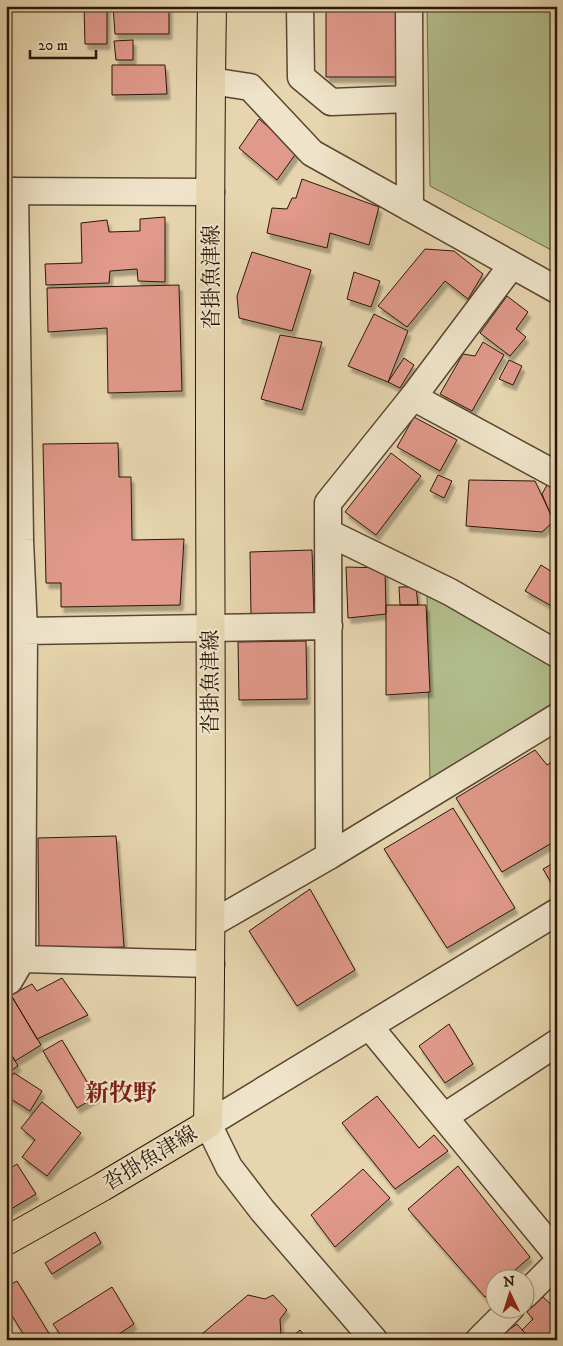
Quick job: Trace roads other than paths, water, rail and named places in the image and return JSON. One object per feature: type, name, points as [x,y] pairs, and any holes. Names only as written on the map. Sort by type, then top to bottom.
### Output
[{"type":"main road","name":"沓掛魚津線","points":[[6,1241],[208,1124],[211,964],[212,6]]},
{"type":"street","points":[[300,6],[301,77],[331,102],[409,99]]},
{"type":"street","points":[[409,6],[410,208]]},
{"type":"street","points":[[211,81],[250,87],[312,153],[557,290]]},
{"type":"street","points":[[6,982],[9,981],[22,958],[14,888],[15,720],[24,631],[13,540],[11,191],[211,192]]},
{"type":"street","points":[[329,856],[328,503],[413,397],[512,265]]},
{"type":"street","points":[[413,397],[557,475]]},
{"type":"street","points":[[329,533],[450,592],[557,654]]},
{"type":"street","points":[[24,631],[329,626]]},
{"type":"street","points":[[211,924],[329,856],[557,717]]},
{"type":"street","points":[[374,1340],[262,1210],[228,1167],[208,1124],[557,912]]},
{"type":"street","points":[[22,958],[211,964]]},
{"type":"street","points":[[369,1026],[557,1254]]},
{"type":"street","points":[[444,1117],[557,1043]]},
{"type":"street","points":[[536,1284],[557,1263]]},
{"type":"street","points":[[479,1340],[501,1318]]},
{"type":"district","name":"新牧野","points":[[121,1093]]}]
